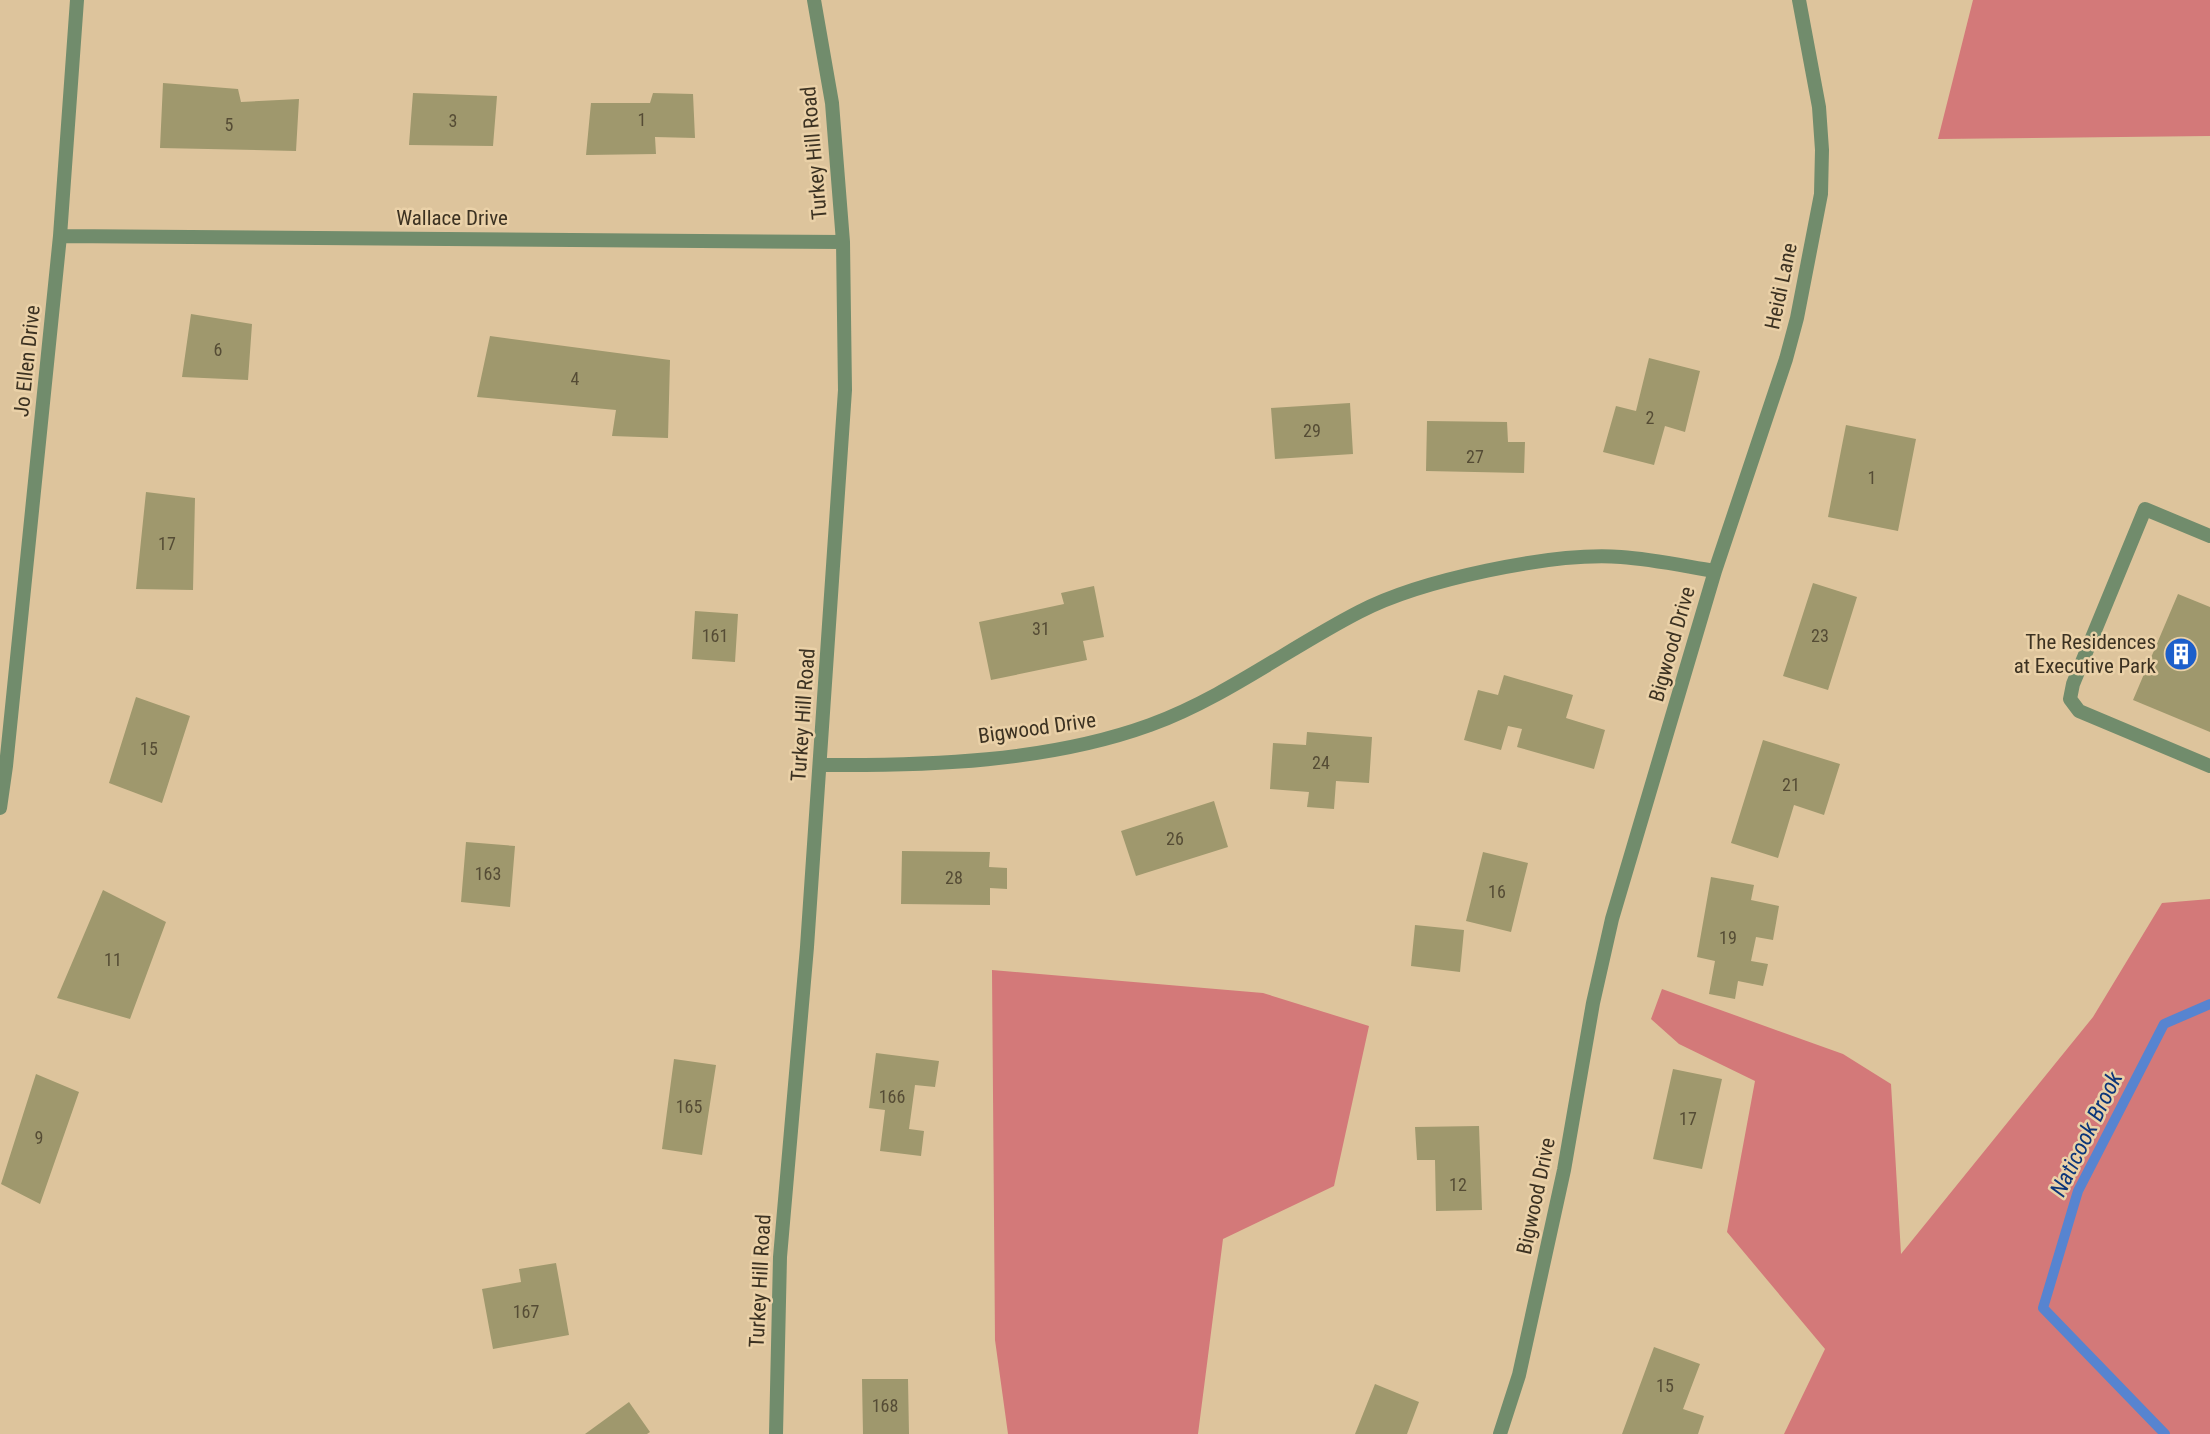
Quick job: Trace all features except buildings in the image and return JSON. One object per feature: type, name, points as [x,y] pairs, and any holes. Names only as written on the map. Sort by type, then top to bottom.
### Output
[{"type":"street","name":"Jo Ellen Drive","points":[[0,808],[60,236],[77,0]]},
{"type":"street","name":"Turkey Hill Road","points":[[776,1434],[780,1256],[821,765],[845,390],[843,242],[832,103],[814,0]]},
{"type":"street","name":"Heidi Lane","points":[[1715,571],[1786,359],[1797,318],[1821,194],[1819,107],[1799,0]]},
{"type":"street","name":"Wallace Drive","points":[[60,236],[843,242]]},
{"type":"street","points":[[2210,536],[2146,509],[2073,684],[2070,699],[2079,711],[2210,766]]},
{"type":"street","name":"Bigwood Drive","points":[[821,765],[1014,757],[1071,749],[1107,739],[1152,724],[1221,691],[1362,610],[1395,597],[1480,572],[1570,558],[1620,557],[1715,571],[1612,919],[1555,1211],[1519,1375],[1500,1434]]},
{"type":"shaded area","points":[[1973,0],[2210,0],[2210,136],[1938,139]]},
{"type":"shaded area","points":[[2210,899],[2210,1434],[1784,1434],[1825,1349],[1727,1232],[1755,1081],[1679,1044],[1651,1019],[1662,989],[1843,1054],[1891,1084],[1901,1254],[2093,1017],[2162,903]]},
{"type":"shaded area","points":[[992,970],[1263,993],[1369,1026],[1334,1186],[1223,1239],[1198,1434],[1008,1434],[995,1340]]},
{"type":"waterway","name":"Naticook Brook","points":[[2165,1434],[2043,1308],[2078,1191],[2164,1024],[2210,1004]]},
{"type":"place","name":"The Residences at Executive Park","points":[[2181,654]]}]
